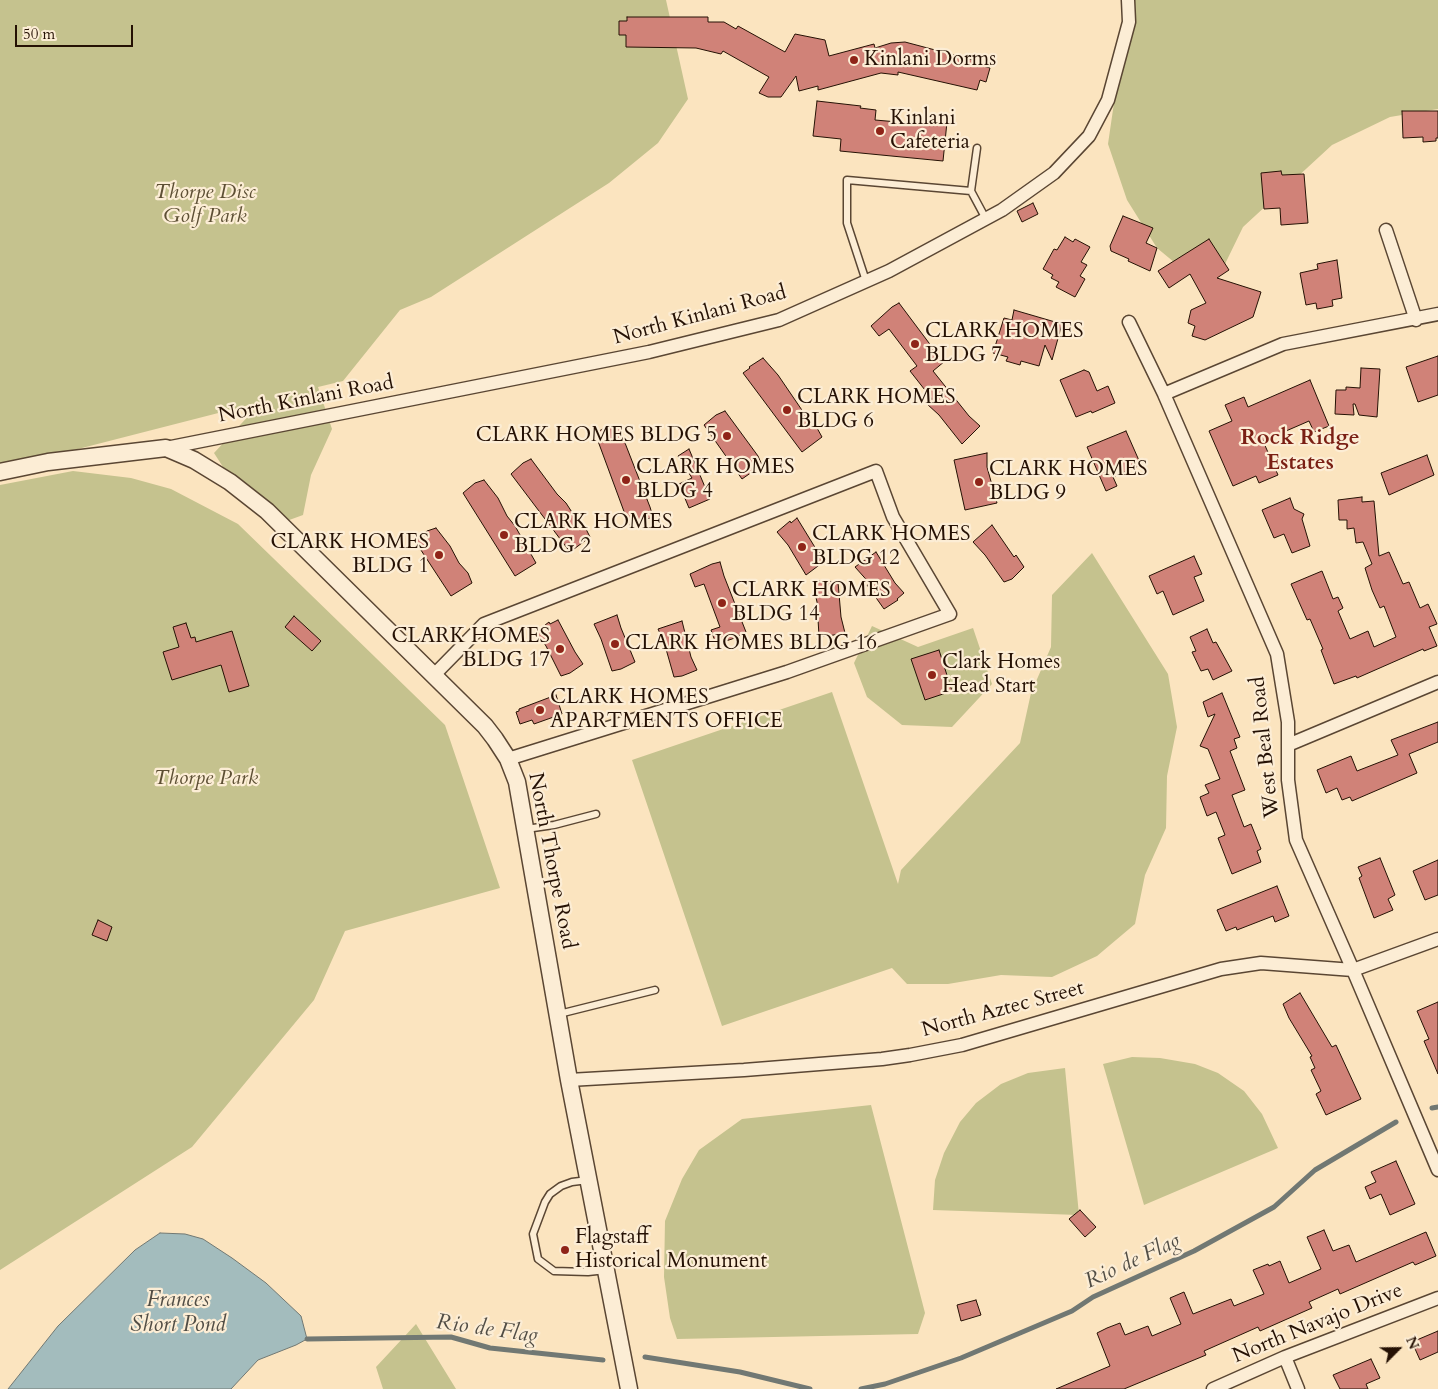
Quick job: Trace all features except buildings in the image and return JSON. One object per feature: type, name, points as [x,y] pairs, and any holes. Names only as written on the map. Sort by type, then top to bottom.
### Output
[{"type":"street","name":"North Kinlani Road","points":[[166,448],[648,352],[779,320],[866,281],[1002,210],[1054,172],[1089,136],[1108,100],[1129,22],[1128,0]]},
{"type":"street","points":[[1386,230],[1416,320]]},
{"type":"street","points":[[1164,394],[1283,344],[1416,320],[1438,314]]},
{"type":"street","name":"West Beal Road","points":[[1129,322],[1164,394],[1277,654],[1288,722],[1288,780],[1296,840],[1438,1170]]},
{"type":"street","name":"North Thorpe Road","points":[[0,472],[75,458],[166,448],[194,460],[230,482],[267,512],[485,726],[508,759],[518,782],[569,1080],[629,1389]]},
{"type":"street","points":[[433,676],[484,624],[876,471],[893,517],[950,614],[787,672],[508,759]]},
{"type":"street","points":[[1288,745],[1438,682]]},
{"type":"street","name":"North Aztec Street","points":[[569,1080],[744,1070],[892,1058],[962,1045],[1221,970],[1261,963],[1353,970],[1438,939]]},
{"type":"street","name":"North Navajo Drive","points":[[1213,1389],[1285,1357],[1438,1298]]},
{"type":"street","points":[[1285,1357],[1298,1389]]},
{"type":"lane","points":[[977,148],[971,191],[986,219]]},
{"type":"lane","points":[[866,281],[848,223],[847,180],[971,191]]},
{"type":"lane","points":[[526,829],[554,825],[596,814]]},
{"type":"lane","points":[[558,1014],[655,990]]},
{"type":"lane","points":[[589,1180],[566,1184],[550,1194],[532,1234],[538,1258],[554,1271],[588,1272],[606,1270]]},
{"type":"green space","name":"Thorpe Disc Golf Park","points":[[0,0],[666,0],[688,99],[658,143],[609,183],[431,297],[400,310],[343,381],[318,387],[332,429],[311,475],[303,515],[270,527],[245,501],[214,453],[254,410],[269,400],[0,469]]},
{"type":"green space","points":[[1129,0],[1438,0],[1438,109],[1390,117],[1332,145],[1243,227],[1225,264],[1192,277],[1157,248],[1127,200],[1108,144]]},
{"type":"green space","name":"Thorpe Park","points":[[73,471],[131,478],[171,489],[238,524],[445,725],[500,888],[345,931],[314,1000],[192,1147],[0,1270],[0,485]]},
{"type":"green space","points":[[1092,553],[1168,674],[1177,727],[1167,776],[1166,828],[1145,875],[1135,924],[1097,956],[1052,977],[1001,975],[948,984],[907,984],[892,968],[722,1026],[632,760],[832,692],[898,884],[901,870],[1020,743],[1031,693],[1051,647],[1052,595]]},
{"type":"green space","points":[[872,626],[918,647],[973,628],[992,684],[952,727],[902,725],[867,697],[854,663]]},
{"type":"green space","points":[[1132,1057],[1160,1058],[1195,1064],[1218,1073],[1244,1091],[1262,1114],[1278,1148],[1144,1205],[1103,1064]]},
{"type":"green space","points":[[1065,1068],[1079,1215],[933,1210],[935,1180],[944,1153],[960,1122],[976,1103],[1001,1084],[1028,1073]]},
{"type":"green space","points":[[871,1105],[925,1313],[918,1334],[677,1339],[670,1318],[664,1277],[665,1221],[682,1179],[699,1150],[742,1119]]},
{"type":"green space","points":[[416,1324],[456,1389],[383,1389],[376,1367]]},
{"type":"water","name":"Frances Short Pond","points":[[160,1233],[185,1234],[203,1239],[232,1258],[266,1283],[301,1316],[307,1339],[258,1360],[231,1389],[8,1389],[58,1326],[135,1250]]},
{"type":"waterway","name":"Rio de Flag","points":[[1432,1108],[1438,1107]]},
{"type":"waterway","name":"Rio de Flag","points":[[861,1389],[885,1384],[961,1358],[1072,1311],[1093,1297],[1194,1251],[1274,1207],[1315,1170],[1396,1122]]},
{"type":"waterway","name":"Rio de Flag","points":[[307,1339],[451,1337],[490,1348],[603,1360]]},
{"type":"waterway","name":"Rio de Flag","points":[[645,1357],[740,1372],[810,1389]]},
{"type":"place","name":"Kinlani Dorms","points":[[854,60]]},
{"type":"place","name":"Kinlani Cafeteria","points":[[880,131]]},
{"type":"place","name":"CLARK HOMES BLDG 7","points":[[915,344]]},
{"type":"place","name":"CLARK HOMES BLDG 6","points":[[787,410]]},
{"type":"place","name":"CLARK HOMES BLDG 5","points":[[727,436]]},
{"type":"place","name":"CLARK HOMES BLDG 4","points":[[626,480]]},
{"type":"place","name":"CLARK HOMES BLDG 9","points":[[979,482]]},
{"type":"place","name":"CLARK HOMES BLDG 2","points":[[504,535]]},
{"type":"place","name":"CLARK HOMES BLDG 12","points":[[802,547]]},
{"type":"place","name":"CLARK HOMES BLDG 1","points":[[439,555]]},
{"type":"place","name":"CLARK HOMES BLDG 14","points":[[722,603]]},
{"type":"place","name":"CLARK HOMES BLDG 16","points":[[615,644]]},
{"type":"place","name":"CLARK HOMES BLDG 17","points":[[560,649]]},
{"type":"place","name":"Clark Homes Head Start","points":[[932,675]]},
{"type":"place","name":"CLARK HOMES APARTMENTS OFFICE","points":[[540,710]]},
{"type":"place","name":"Flagstaff Historical Monument","points":[[565,1250]]},
{"type":"district","name":"Rock Ridge Estates","points":[[1300,452]]}]
